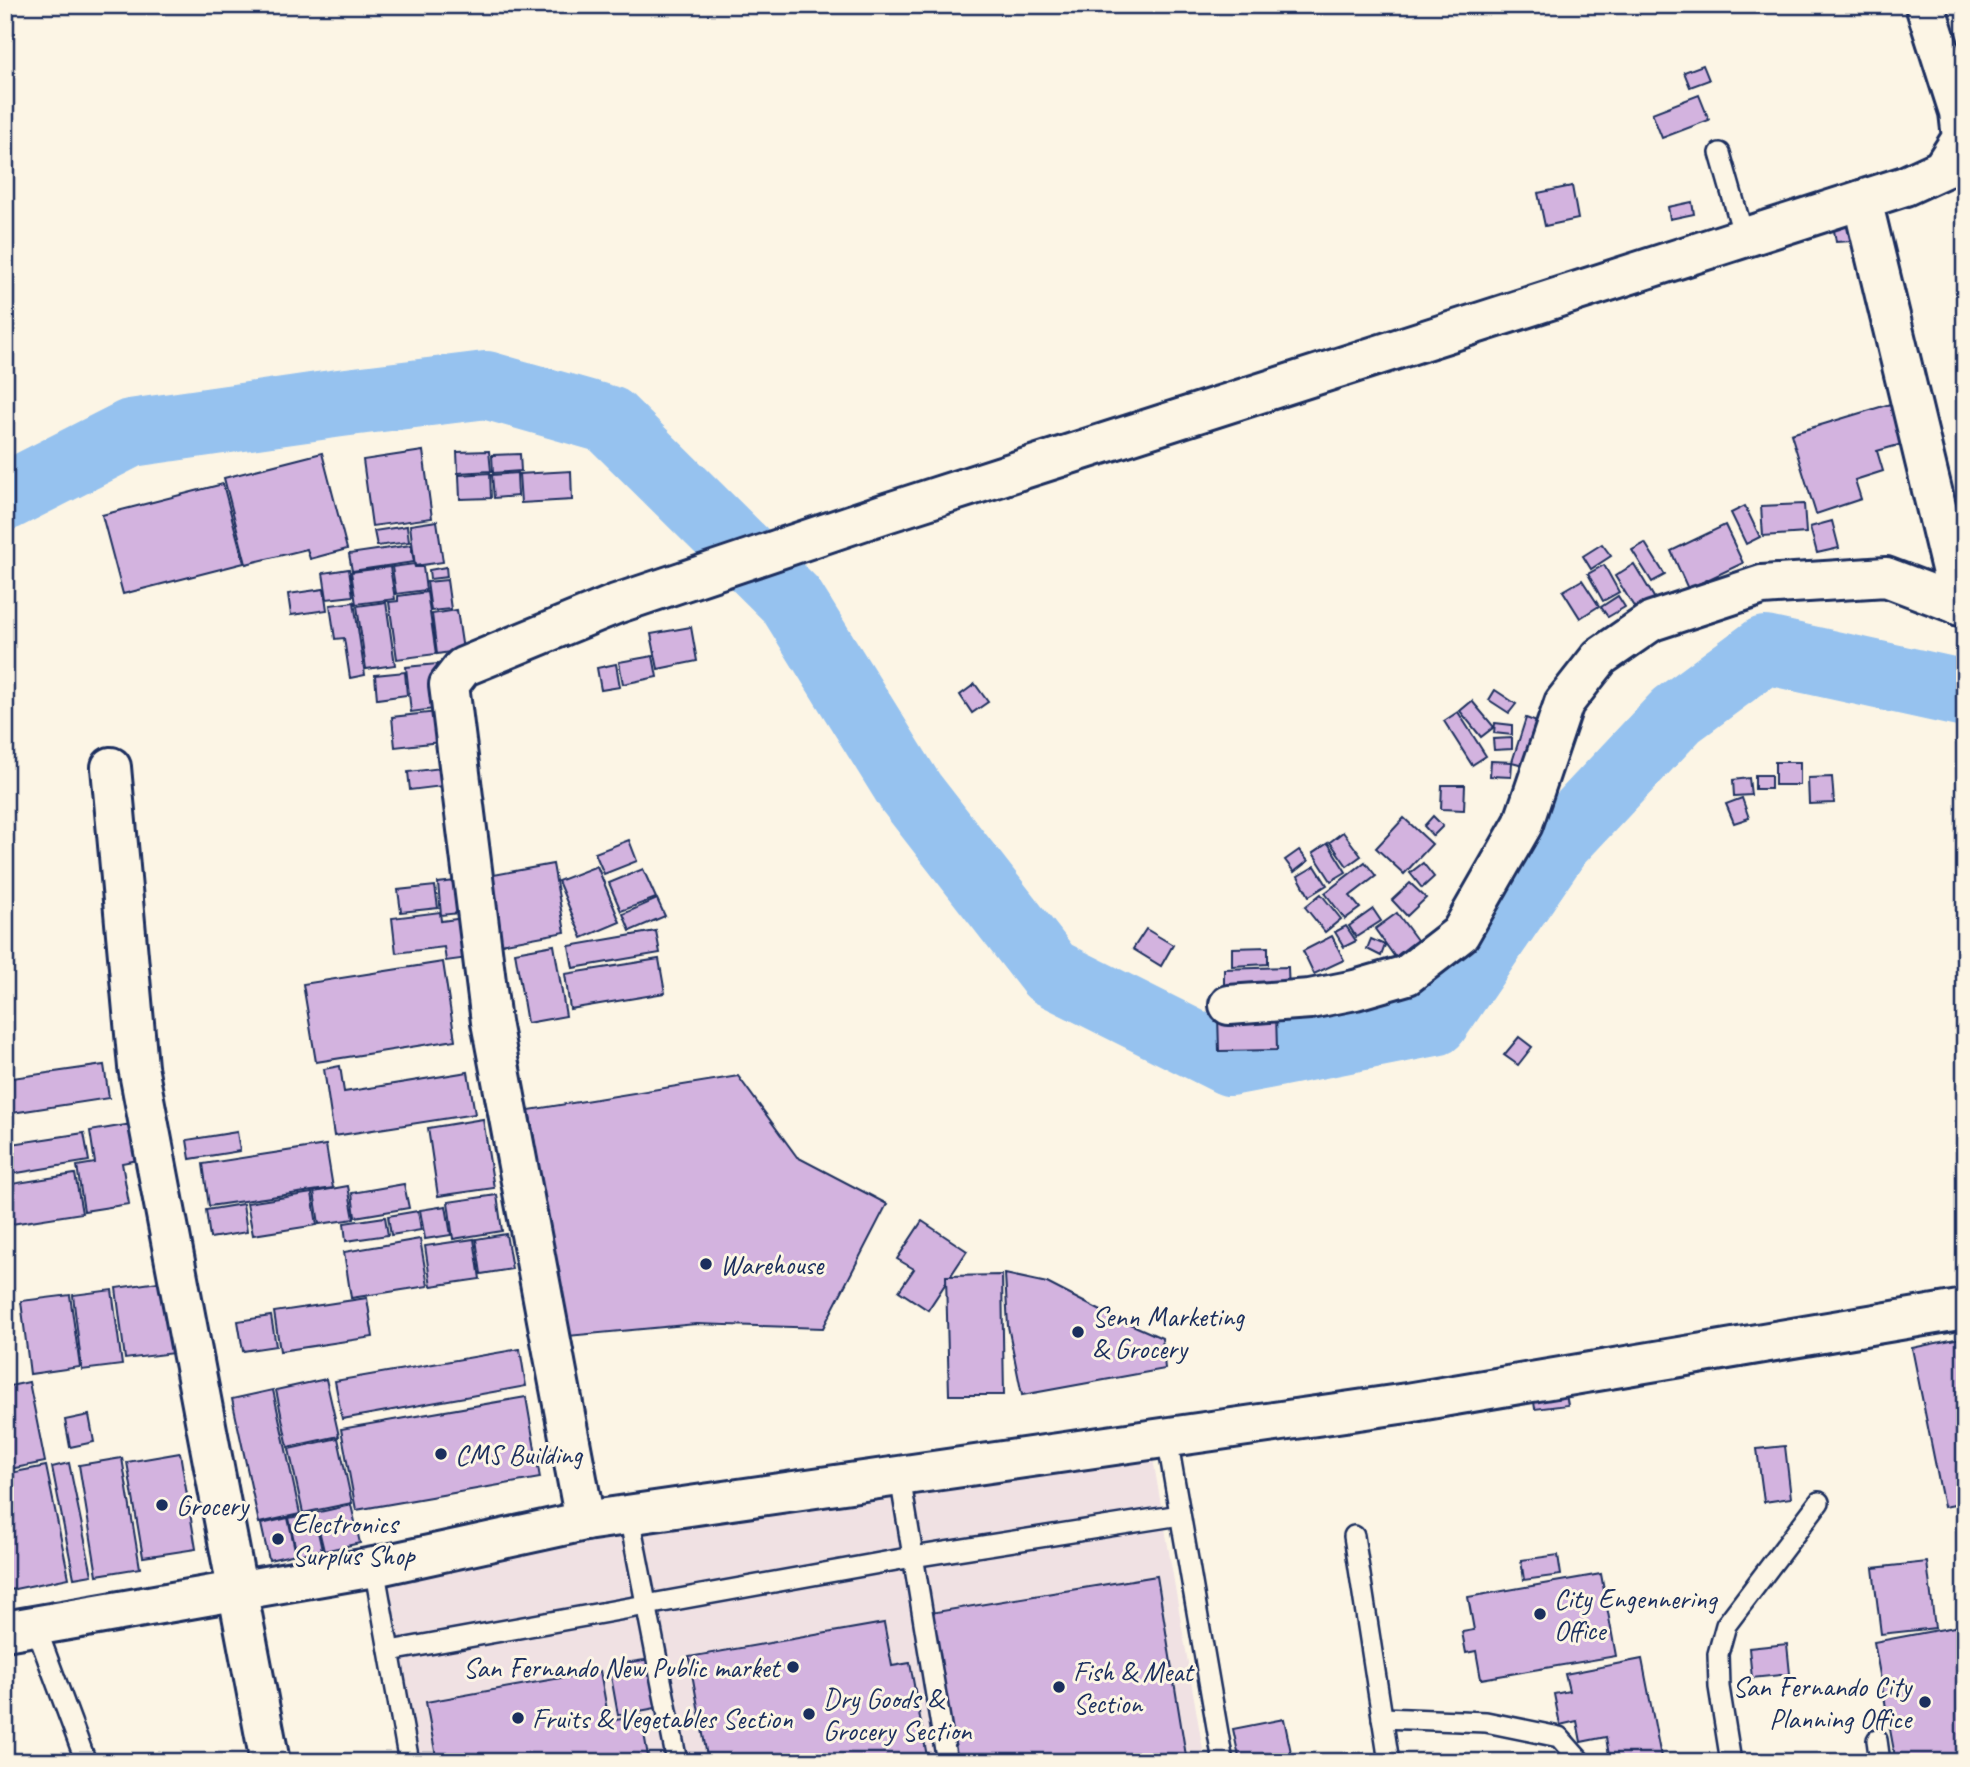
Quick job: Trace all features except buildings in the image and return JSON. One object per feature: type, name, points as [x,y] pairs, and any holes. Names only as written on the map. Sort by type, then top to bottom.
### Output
[{"type":"street","points":[[585,1521],[491,1022],[449,685],[463,667],[616,604],[883,514],[1905,186],[1942,169],[1962,138],[1959,112],[1925,5]]},
{"type":"street","points":[[1862,200],[1963,606]]},
{"type":"street","points":[[1229,1006],[1310,999],[1407,975],[1460,934],[1523,824],[1564,703],[1600,657],[1652,621],[1762,585],[1886,577],[1963,606]]},
{"type":"street","points":[[111,766],[138,1067],[270,1762]]},
{"type":"street","points":[[20,1628],[374,1567],[585,1521],[1407,1403],[1965,1309]]},
{"type":"lane","points":[[1720,153],[1744,237]]},
{"type":"lane","points":[[1167,1438],[1223,1762]]},
{"type":"lane","points":[[900,1477],[947,1762]]},
{"type":"lane","points":[[1731,1762],[1719,1687],[1718,1654],[1726,1625],[1819,1502]]},
{"type":"lane","points":[[390,1651],[913,1557],[1180,1515]]},
{"type":"lane","points":[[629,1516],[677,1762]]},
{"type":"lane","points":[[1354,1536],[1389,1762]]},
{"type":"lane","points":[[374,1567],[409,1762]]},
{"type":"lane","points":[[20,1628],[86,1762]]},
{"type":"lane","points":[[1382,1718],[1486,1722],[1559,1737],[1581,1762]]},
{"type":"lane","points":[[1877,1740],[1880,1762]]},
{"type":"shaded area","name":"San Fernando New Public market","points":[[1151,1447],[1205,1762],[414,1762],[381,1572]]},
{"type":"waterway","points":[[5,497],[131,433],[340,403],[486,385],[609,420],[791,600],[911,793],[1050,972],[1230,1062],[1435,1022],[1557,843],[1677,715],[1765,650],[1965,694]]},
{"type":"place","name":"Warehouse","points":[[706,1264]]},
{"type":"place","name":"Senn Marketing & Grocery","points":[[1078,1332]]},
{"type":"place","name":"CMS Building","points":[[441,1454]]},
{"type":"place","name":"Grocery","points":[[162,1505]]},
{"type":"place","name":"Electronics Surplus Shop","points":[[278,1539]]},
{"type":"place","name":"City Engennering Office","points":[[1540,1614]]},
{"type":"place","name":"San Fernando New Public market","points":[[793,1667]]},
{"type":"place","name":"Fish & Meat Section","points":[[1059,1687]]},
{"type":"place","name":"San Fernando City Planning Office","points":[[1925,1702]]},
{"type":"place","name":"Dry Goods & Grocery Section","points":[[809,1714]]},
{"type":"place","name":"Fruits & Vegetables Section","points":[[518,1718]]}]
